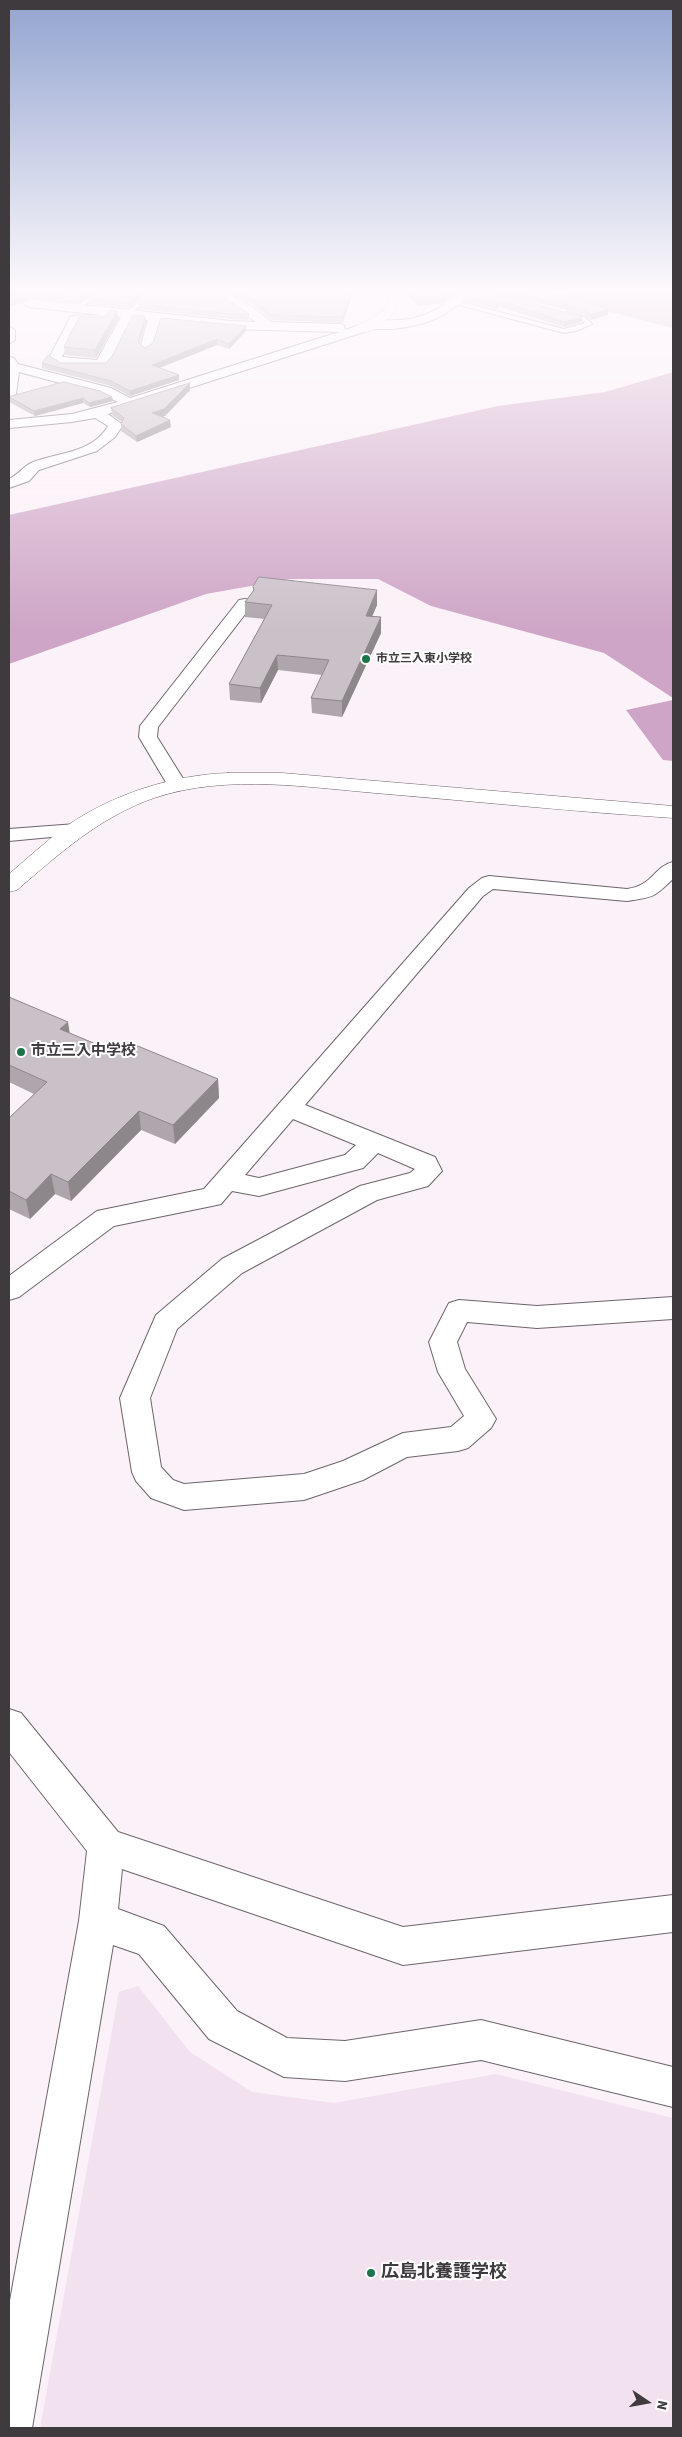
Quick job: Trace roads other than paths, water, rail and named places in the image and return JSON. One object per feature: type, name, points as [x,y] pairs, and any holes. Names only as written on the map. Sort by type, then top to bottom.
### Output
[{"type":"street","points":[[9,424],[24,421],[72,418],[128,404]]},
{"type":"street","points":[[9,412],[24,421]]},
{"type":"street","points":[[9,484],[30,474],[34,467],[76,455],[106,440],[116,425],[96,413]]},
{"type":"street","points":[[176,786],[148,737],[149,726],[245,604]]},
{"type":"street","points":[[9,885],[76,830],[107,811],[131,800],[176,786],[220,779],[282,779],[673,812]]},
{"type":"street","points":[[9,835],[76,830]]},
{"type":"street","points":[[9,1290],[106,1218],[212,1197],[476,892],[489,882],[627,895],[648,892],[673,868]]},
{"type":"street","points":[[288,1108],[426,1163],[429,1172],[418,1180],[369,1193],[232,1266],[166,1323],[135,1398],[147,1472],[162,1489],[184,1497],[304,1487],[352,1471],[403,1445],[458,1439],[481,1419],[452,1372],[443,1342],[459,1312],[537,1317],[673,1308]]},
{"type":"street","points":[[226,1181],[259,1187],[345,1165],[354,1162],[374,1142]]},
{"type":"street","points":[[9,1725],[106,1846],[403,1946],[673,1913]]},
{"type":"street","points":[[9,2428],[98,1921],[106,1846]]},
{"type":"street","points":[[98,1921],[151,1939],[223,2025],[284,2057],[345,2061],[481,2040],[673,2087]]},
{"type":"place","name":"市立三入東小学校","points":[[366,659]]},
{"type":"place","name":"市立三入中学校","points":[[21,1052]]},
{"type":"place","name":"広島北養護学校","points":[[371,2273]]}]
